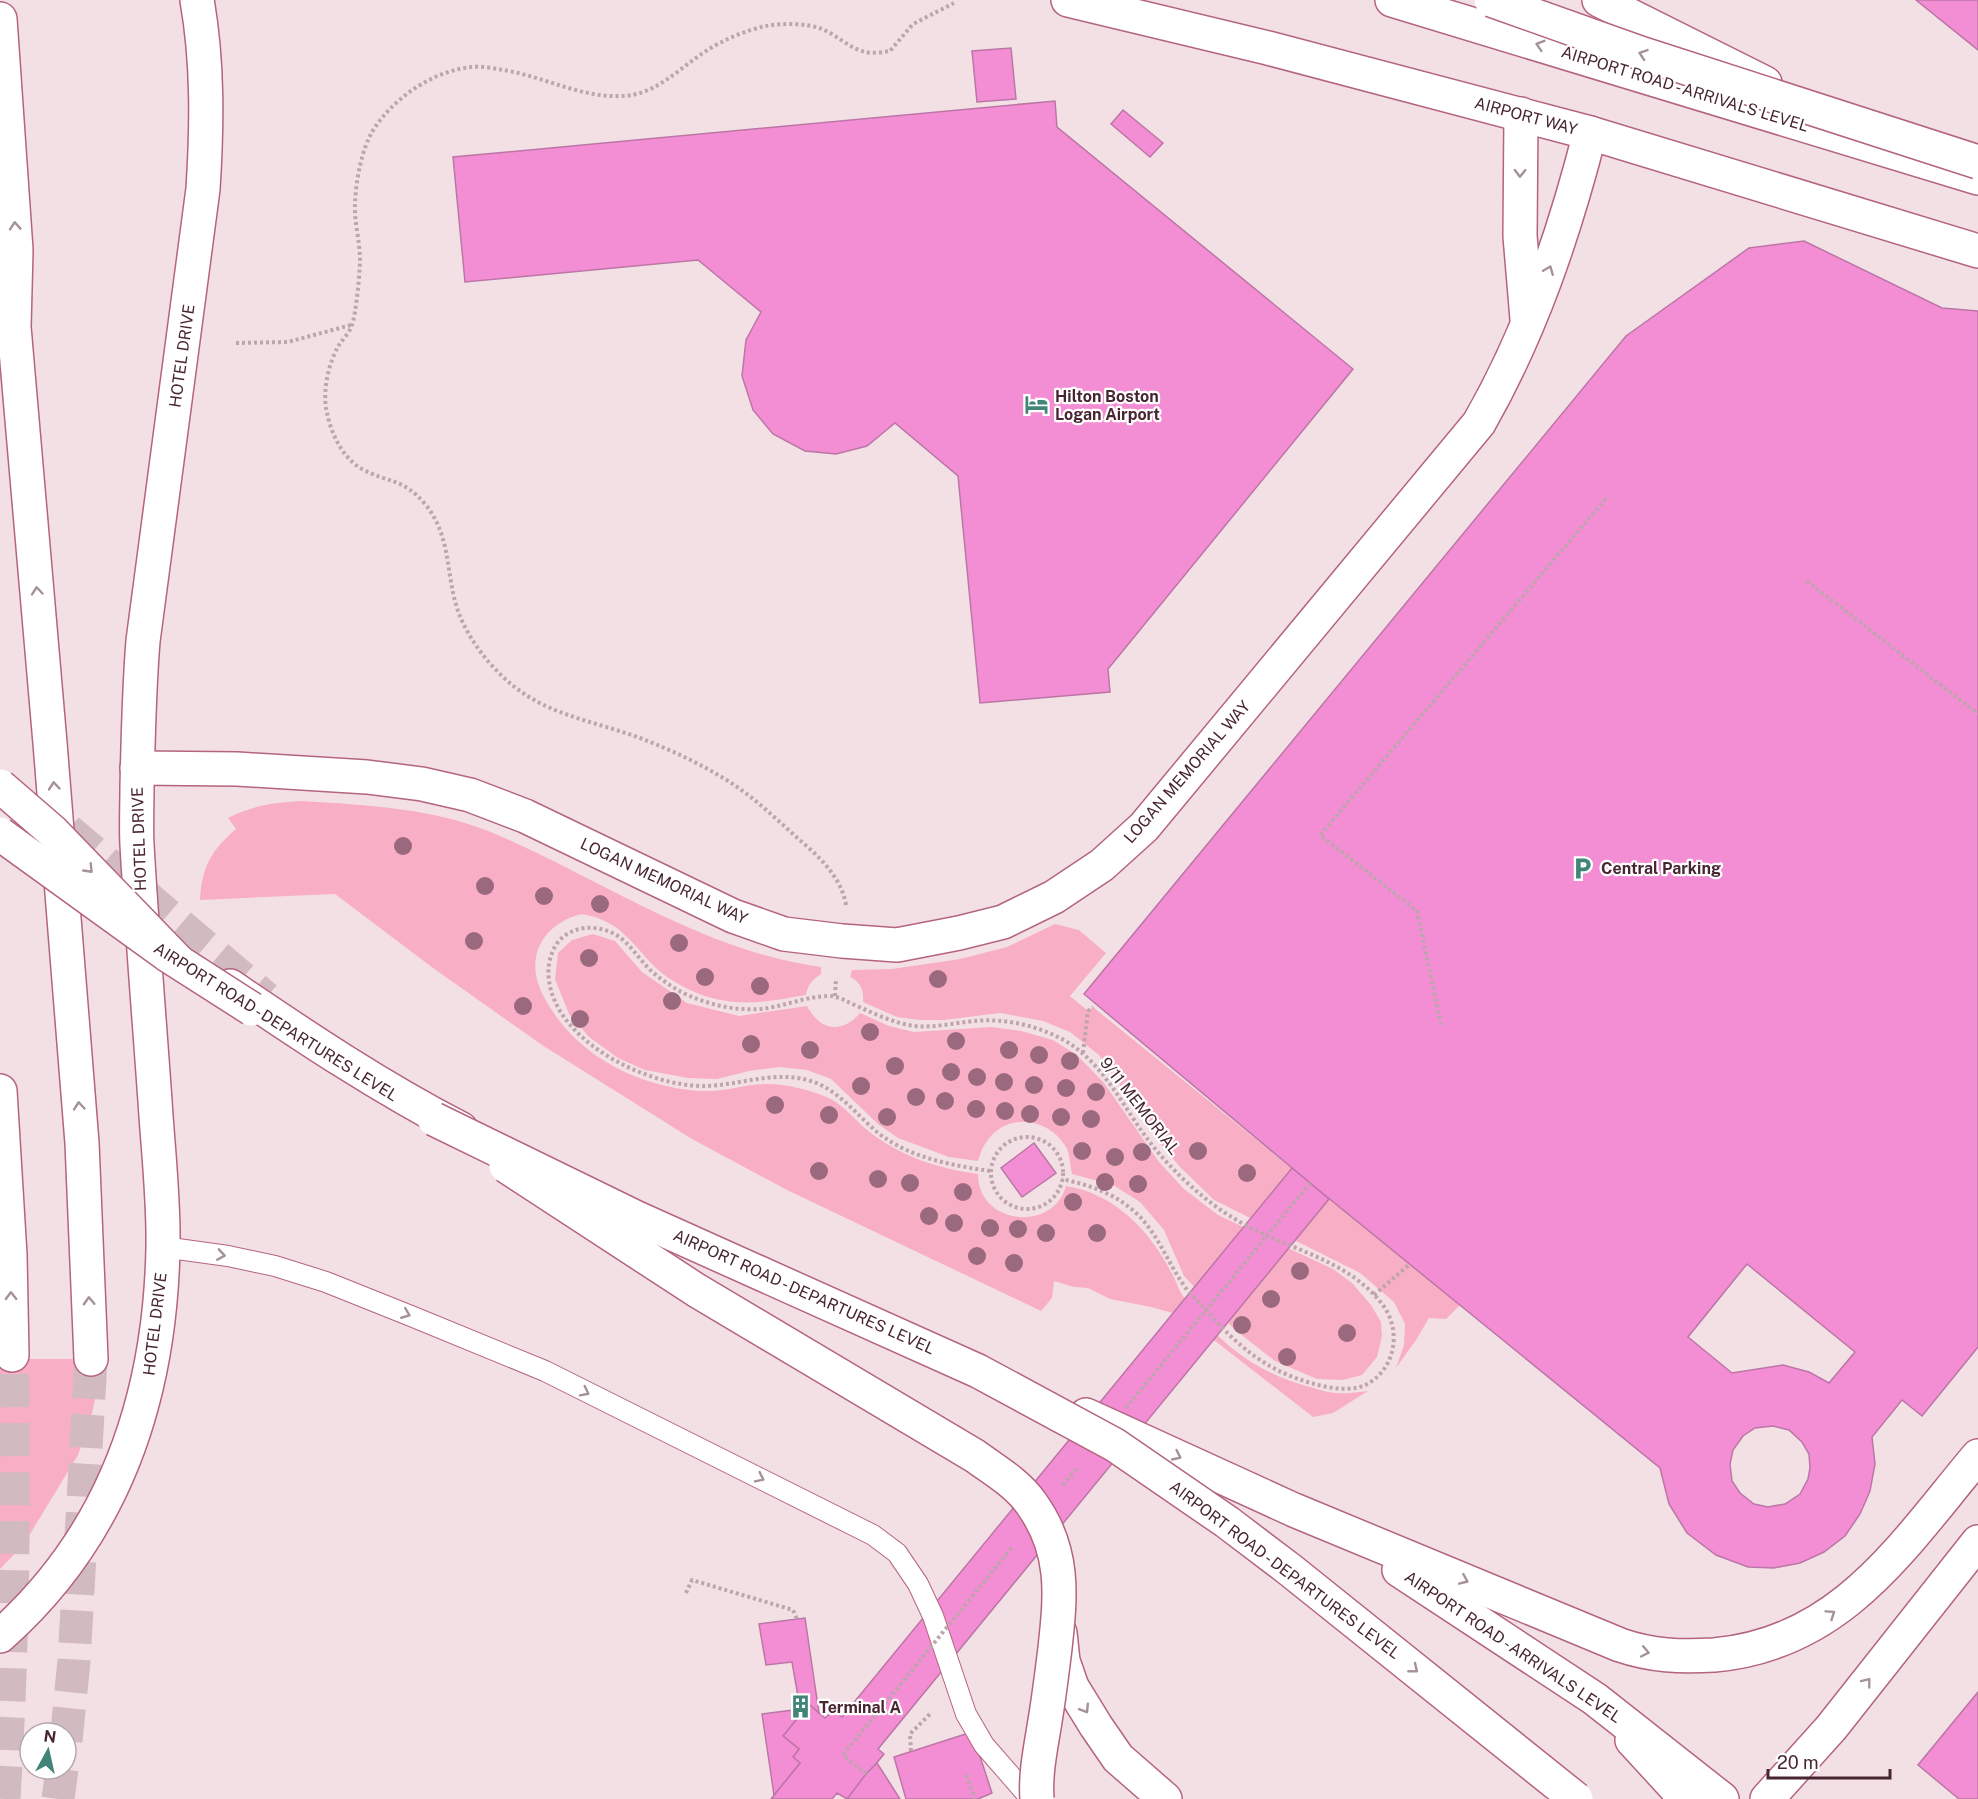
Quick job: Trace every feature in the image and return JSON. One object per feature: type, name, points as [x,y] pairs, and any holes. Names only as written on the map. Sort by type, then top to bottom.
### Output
[{"type":"main road","name":"AIRPORT WAY","points":[[1068,0],[1279,51],[1590,133],[1978,251]]},
{"type":"main road","name":"AIRPORT ROAD - ARRIVALS LEVEL","points":[[1392,0],[1978,178]]},
{"type":"main road","points":[[1491,0],[1643,54],[1978,162]]},
{"type":"main road","points":[[1599,0],[1917,159]]},
{"type":"main road","points":[[1638,0],[1871,128]]},
{"type":"main road","name":"HOTEL DRIVE","points":[[0,1636],[26,1612],[70,1558],[99,1516],[121,1469],[142,1406],[152,1362],[163,1247],[136,842],[138,702],[143,641],[203,189],[207,131],[205,70],[199,4]]},
{"type":"main road","points":[[0,19],[16,250],[14,327],[82,1143],[91,1359]]},
{"type":"main road","name":"LOGAN MEMORIAL WAY","points":[[1521,114],[1520,236],[1527,325]]},
{"type":"main road","name":"LOGAN MEMORIAL WAY","points":[[137,768],[237,769],[367,777],[422,784],[470,795],[525,816],[733,916],[784,934],[897,945],[1003,922],[1054,897],[1102,865],[1144,826],[1479,423],[1503,380],[1554,259],[1575,194],[1590,133]]},
{"type":"main road","points":[[0,270],[14,327]]},
{"type":"main road","points":[[0,786],[52,831],[177,960]]},
{"type":"main road","name":"AIRPORT ROAD - DEPARTURES LEVEL","points":[[0,834],[177,960],[364,1082],[637,1218],[978,1371],[1115,1445],[1227,1522],[1289,1569],[1576,1799]]},
{"type":"main road","points":[[216,976],[337,1059],[424,1111],[975,1456],[1007,1479],[1029,1501],[1047,1529],[1057,1559],[1060,1586],[1059,1614],[1042,1789],[1046,1799]]},
{"type":"main road","points":[[0,1091],[10,1255],[12,1355]]},
{"type":"main road","points":[[424,1111],[569,1182],[1123,1423],[1294,1510],[1620,1645],[1642,1652],[1678,1657],[1726,1654],[1768,1645],[1807,1629],[1835,1612],[1885,1567],[1978,1455]]},
{"type":"main road","points":[[424,1111],[696,1290],[975,1456],[1007,1479],[1030,1501],[1047,1529],[1057,1559],[1060,1586],[1048,1701],[1038,1766],[1037,1799]]},
{"type":"main road","name":"AIRPORT ROAD - ARRIVALS LEVEL","points":[[1294,1510],[1397,1569],[1595,1699],[1722,1799]]},
{"type":"main road","points":[[1767,1799],[1831,1728],[1978,1542]]},
{"type":"main road","points":[[1059,1614],[1063,1661],[1078,1698],[1118,1758],[1165,1799]]},
{"type":"main road","points":[[1595,1699],[1686,1799]]},
{"type":"main road","points":[[1789,1799],[1831,1728]]},
{"type":"lane","points":[[163,1247],[228,1256],[274,1266],[326,1282],[411,1316],[545,1371],[873,1535],[897,1553],[918,1584],[933,1616],[966,1714],[984,1745],[1030,1799]]},
{"type":"path","points":[[847,909],[844,893],[830,870],[814,852],[773,815],[726,779],[684,756],[546,706],[518,690],[495,668],[467,630],[458,612],[448,568],[446,546],[438,523],[417,495],[401,483],[359,468],[342,451],[331,430],[325,403],[327,379],[336,350],[352,325],[360,259],[355,204],[360,169],[371,134],[388,111],[409,92],[438,75],[472,67],[538,77],[573,90],[599,96],[626,97],[656,88],[708,50],[735,37],[766,27],[795,24],[822,29],[866,52],[890,51],[912,24],[954,3]]},
{"type":"path","points":[[236,343],[288,342],[352,325]]},
{"type":"path","points":[[1441,1025],[1417,911],[1320,835],[1608,496]]},
{"type":"path","points":[[1807,581],[1978,714]]},
{"type":"path","name":"9/11 MEMORIAL","points":[[990,1171],[950,1165],[904,1148],[881,1136],[844,1101],[815,1082],[774,1076],[707,1086],[687,1085],[630,1069],[610,1058],[581,1036],[559,1009],[549,980],[551,953],[559,941],[570,932],[583,927],[598,929],[622,940],[645,966],[672,986],[707,1003],[759,1009],[835,996],[892,1021],[912,1026],[929,1027],[990,1021],[1020,1024],[1057,1036],[1083,1053],[1113,1088],[1153,1145],[1192,1188],[1236,1221],[1346,1272],[1374,1295],[1390,1315],[1394,1328],[1394,1342],[1384,1370],[1363,1387],[1327,1387],[1290,1377],[1258,1360],[1232,1339],[1184,1285],[1158,1238],[1135,1212],[1107,1193],[1089,1185],[1062,1179]]},
{"type":"path","points":[[1083,1053],[1088,1011],[1093,1007]]},
{"type":"path","points":[[1019,1137],[1032,1137],[1053,1148],[1060,1159],[1063,1170],[1057,1194],[1037,1208],[1026,1209],[1004,1202],[996,1193],[990,1171],[999,1149],[1019,1137]]},
{"type":"path","points":[[1123,1423],[1310,1183]]},
{"type":"path","points":[[1374,1295],[1410,1264]]},
{"type":"path","points":[[1061,1487],[1084,1460]]},
{"type":"path","points":[[866,1774],[843,1755],[1016,1542]]},
{"type":"path","points":[[686,1593],[692,1580],[793,1610],[797,1619]]},
{"type":"path","points":[[911,1751],[910,1734],[939,1705]]},
{"type":"shaded area","points":[[301,801],[401,809],[474,826],[538,853],[695,930],[778,959],[821,967],[821,974],[811,983],[806,995],[752,1002],[713,998],[699,994],[667,977],[615,927],[591,916],[581,915],[563,921],[551,930],[541,942],[535,966],[541,990],[558,1019],[572,1035],[605,1062],[645,1080],[687,1090],[715,1091],[767,1084],[789,1086],[817,1093],[830,1098],[866,1129],[905,1154],[947,1168],[978,1174],[981,1191],[990,1204],[1002,1213],[1017,1217],[1032,1216],[1047,1211],[1058,1201],[1066,1186],[1100,1197],[1115,1205],[1141,1229],[1162,1257],[1181,1293],[1195,1312],[1223,1341],[1239,1353],[1272,1373],[1310,1387],[1334,1393],[1368,1391],[1333,1413],[1313,1417],[1183,1316],[1110,1299],[1088,1288],[1074,1287],[1054,1281],[1052,1298],[1041,1311],[787,1190],[692,1139],[542,1045],[433,968],[335,894],[200,900],[203,878],[209,860],[236,829],[228,818],[264,805]]},
{"type":"shaded area","points":[[1055,924],[1079,930],[1106,953],[1070,996],[1088,1011],[1093,1007],[1460,1305],[1446,1319],[1429,1318],[1396,1368],[1404,1345],[1405,1324],[1394,1302],[1360,1273],[1214,1200],[1180,1167],[1160,1143],[1099,1055],[1070,1032],[1043,1021],[1000,1013],[944,1020],[897,1017],[863,1002],[861,987],[850,977],[852,970],[892,969],[960,959],[1007,947]]},
{"type":"shaded area","points":[[593,934],[615,941],[642,972],[687,1003],[739,1016],[807,1006],[818,1020],[831,1027],[846,1025],[860,1013],[889,1026],[914,1032],[992,1027],[1021,1031],[1053,1040],[1077,1055],[1104,1083],[1159,1162],[1184,1189],[1218,1215],[1333,1269],[1352,1283],[1371,1305],[1381,1322],[1382,1336],[1377,1357],[1362,1375],[1343,1380],[1317,1379],[1275,1361],[1234,1329],[1184,1276],[1164,1230],[1140,1202],[1113,1185],[1072,1174],[1066,1147],[1048,1129],[1037,1124],[1014,1123],[1003,1127],[985,1144],[978,1161],[949,1157],[898,1138],[878,1124],[831,1079],[807,1070],[780,1067],[749,1071],[717,1079],[688,1078],[645,1070],[618,1058],[589,1037],[569,1014],[555,979],[558,953],[572,940]]},
{"type":"shaded area","points":[[0,1359],[104,1359],[92,1413],[78,1455],[24,1544],[0,1569]]},
{"type":"building","points":[[1916,0],[1978,0],[1978,50]]},
{"type":"building","points":[[1011,48],[1016,99],[977,102],[972,51]]},
{"type":"building","name":"Hilton Boston Logan Airport","points":[[1055,101],[1057,127],[1353,369],[1108,669],[1110,692],[980,703],[958,476],[895,423],[867,446],[836,454],[805,451],[773,434],[753,410],[742,376],[746,340],[761,312],[698,260],[465,282],[453,157]]},
{"type":"building","points":[[1123,110],[1163,143],[1150,157],[1111,124]]},
{"type":"building","name":"Central Parking","points":[[1804,241],[1942,308],[1978,311],[1978,1347],[1922,1416],[1902,1400],[1872,1437],[1875,1464],[1870,1491],[1860,1514],[1845,1536],[1824,1552],[1800,1563],[1774,1568],[1748,1567],[1716,1555],[1687,1533],[1669,1504],[1660,1468],[1310,1183],[1084,994],[1626,336],[1749,248]],"holes":[[[1747,1264],[1855,1352],[1829,1383],[1809,1372],[1783,1365],[1732,1373],[1688,1337]],[[1773,1426],[1789,1430],[1802,1442],[1809,1454],[1810,1468],[1808,1479],[1800,1494],[1785,1504],[1768,1507],[1754,1504],[1740,1493],[1732,1481],[1730,1464],[1733,1450],[1743,1436],[1755,1428]]]},
{"type":"building","points":[[1034,1143],[1056,1173],[1022,1197],[1001,1168]]},
{"type":"building","points":[[1292,1168],[1329,1199],[878,1749],[884,1754],[847,1799],[837,1793],[832,1799],[771,1799],[800,1763],[793,1757],[799,1749],[783,1736],[809,1704],[825,1718],[833,1711],[842,1717]]},
{"type":"building","name":"Terminal A","points":[[805,1618],[819,1713],[809,1704],[783,1736],[799,1749],[793,1757],[800,1763],[774,1795],[762,1714],[793,1710],[799,1702],[792,1662],[766,1665],[759,1624]]},
{"type":"building","points":[[1978,1692],[1978,1799],[1959,1799],[1918,1765]]},
{"type":"building","name":"Terminal A","points":[[972,1732],[992,1793],[978,1799],[906,1799],[894,1757]]},
{"type":"building","name":"Terminal A","points":[[877,1763],[900,1799],[847,1799],[866,1774]]},
{"type":"tunnel","points":[[68,830],[266,998]]},
{"type":"tunnel","points":[[4,1799],[12,1577],[12,1355]]},
{"type":"tunnel","points":[[68,1721],[74,1661],[91,1359]]},
{"type":"tunnel","points":[[58,1799],[60,1781]]},
{"type":"place","name":"Hilton Boston Logan Airport","points":[[1037,405]]},
{"type":"place","name":"Central Parking","points":[[1583,868]]},
{"type":"place","name":"Terminal A","points":[[801,1707]]}]
